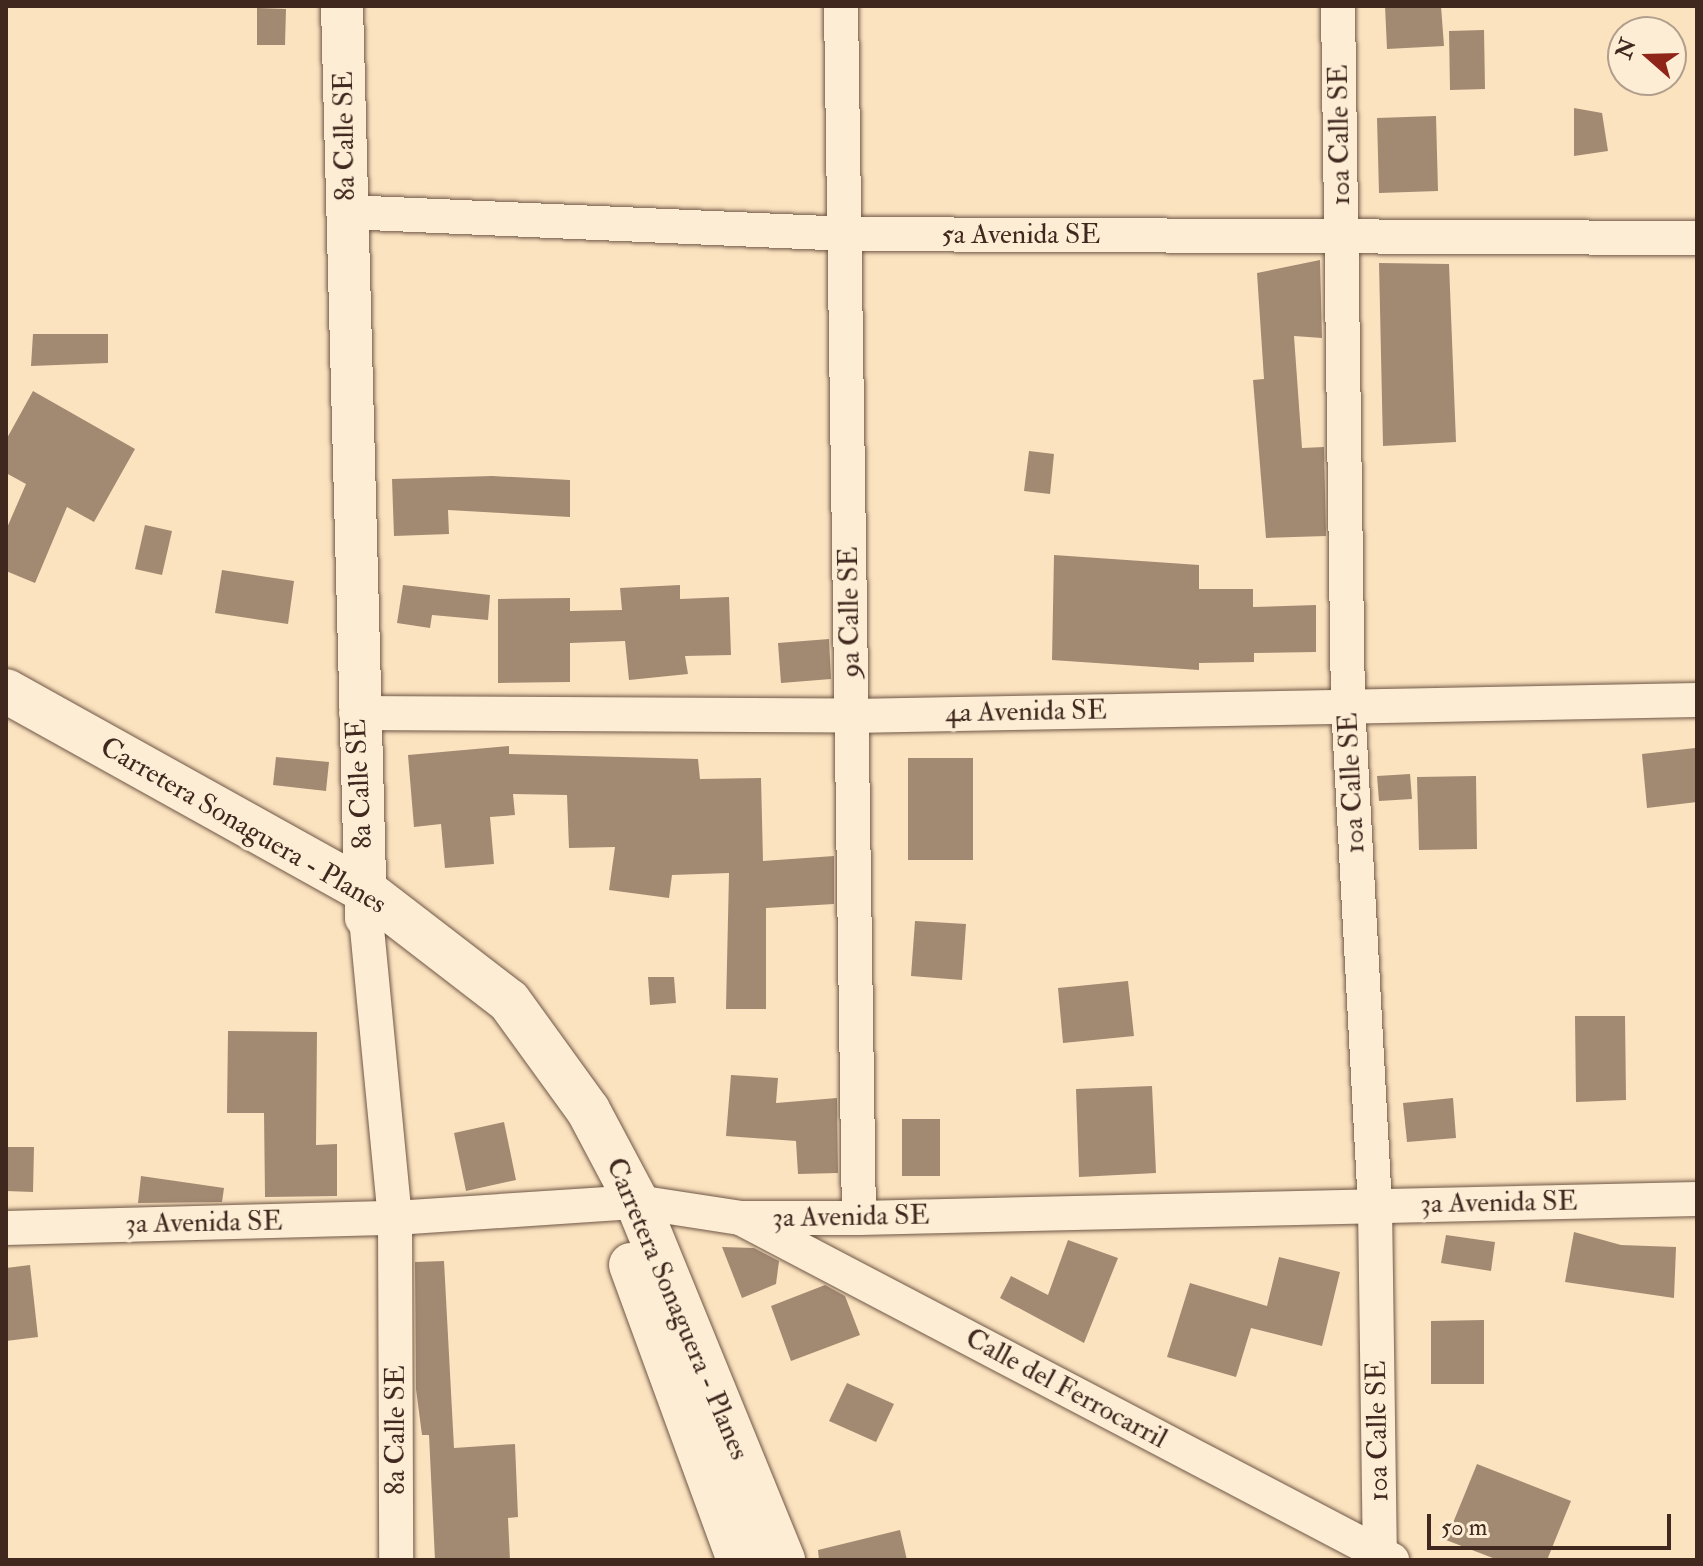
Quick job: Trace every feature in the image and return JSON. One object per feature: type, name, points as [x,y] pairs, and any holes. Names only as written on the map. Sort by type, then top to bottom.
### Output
[{"type":"main road","name":"Carretera Sonaguera - Planes","points":[[6,691],[366,904],[509,1001],[588,1110],[623,1204],[739,1560]]},
{"type":"main road","name":"Carretera Sonaguera - Planes","points":[[6,724],[366,904]]},
{"type":"main road","name":"Carretera Sonaguera - Planes","points":[[623,1204],[783,1560]]},
{"type":"street","name":"8a Calle SE","points":[[342,6],[356,713],[366,904],[395,1218],[396,1560]]},
{"type":"street","name":"9a Calle SE","points":[[841,6],[859,1218]]},
{"type":"street","name":"10a Calle SE","points":[[1338,6],[1348,704],[1375,1206],[1384,1558]]},
{"type":"street","name":"5a Avenida SE","points":[[346,212],[845,234],[1697,238]]},
{"type":"street","name":"4a Avenida SE","points":[[356,713],[851,716],[1348,704],[1697,700]]},
{"type":"street","name":"3a Avenida SE","points":[[6,1228],[395,1218],[623,1204],[740,1218],[859,1218],[1697,1199]]},
{"type":"street","name":"Calle del Ferrocarril","points":[[740,1218],[1384,1558]]},
{"type":"building","points":[[1385,6],[1441,6],[1444,46],[1387,49]]},
{"type":"building","points":[[257,8],[286,9],[285,45],[257,45]]},
{"type":"building","points":[[1484,30],[1485,89],[1450,90],[1449,31]]},
{"type":"building","points":[[1574,108],[1602,113],[1608,151],[1574,156]]},
{"type":"building","points":[[1436,116],[1438,191],[1379,193],[1377,118]]},
{"type":"building","points":[[1320,260],[1322,338],[1294,336],[1302,448],[1324,447],[1326,536],[1266,538],[1253,380],[1264,379],[1257,273]]},
{"type":"building","points":[[1379,263],[1449,264],[1456,442],[1383,446]]},
{"type":"building","points":[[33,334],[108,334],[108,363],[31,366]]},
{"type":"building","points":[[33,391],[135,449],[94,522],[67,507],[35,583],[6,571],[6,530],[26,484],[6,473],[6,440]]},
{"type":"building","points":[[1029,451],[1054,454],[1050,494],[1024,491]]},
{"type":"building","points":[[492,476],[570,480],[570,517],[448,510],[449,534],[394,536],[392,479]]},
{"type":"building","points":[[145,525],[172,531],[162,575],[135,569]]},
{"type":"building","points":[[1054,555],[1199,565],[1199,589],[1253,589],[1253,607],[1316,605],[1316,652],[1254,653],[1254,662],[1199,663],[1199,670],[1052,660]]},
{"type":"building","points":[[222,570],[294,581],[288,624],[215,613]]},
{"type":"building","points":[[403,585],[490,595],[488,620],[432,615],[430,628],[397,623]]},
{"type":"building","points":[[680,585],[680,599],[729,597],[731,655],[685,656],[688,674],[629,680],[625,641],[570,643],[570,682],[498,683],[498,599],[570,598],[570,611],[622,610],[620,588]]},
{"type":"building","points":[[829,639],[831,679],[781,683],[778,643]]},
{"type":"building","points":[[509,746],[509,754],[698,759],[700,779],[761,778],[763,861],[834,856],[834,904],[766,908],[766,1009],[726,1009],[729,873],[672,875],[669,898],[609,890],[615,847],[569,848],[567,795],[513,794],[515,815],[490,817],[494,864],[445,868],[441,824],[414,827],[408,755]]},
{"type":"building","points":[[1695,748],[1697,802],[1647,808],[1642,754]]},
{"type":"building","points":[[276,757],[329,762],[326,791],[273,785]]},
{"type":"building","points":[[908,758],[973,758],[973,860],[908,860]]},
{"type":"building","points":[[1410,774],[1412,799],[1379,801],[1377,776]]},
{"type":"building","points":[[1476,776],[1477,849],[1419,850],[1417,777]]},
{"type":"building","points":[[915,921],[966,924],[962,980],[911,976]]},
{"type":"building","points":[[648,977],[674,977],[676,1003],[650,1005]]},
{"type":"building","points":[[1128,981],[1134,1036],[1063,1043],[1058,988]]},
{"type":"building","points":[[1575,1016],[1625,1016],[1626,1100],[1576,1102]]},
{"type":"building","points":[[228,1031],[317,1032],[316,1145],[337,1144],[337,1196],[265,1197],[264,1113],[227,1113]]},
{"type":"building","points":[[731,1075],[778,1078],[776,1103],[837,1098],[838,1173],[798,1174],[796,1141],[726,1136]]},
{"type":"building","points":[[1152,1086],[1156,1173],[1079,1177],[1076,1089]]},
{"type":"building","points":[[1453,1098],[1456,1138],[1407,1142],[1403,1103]]},
{"type":"building","points":[[902,1119],[940,1119],[940,1176],[902,1176]]},
{"type":"building","points":[[504,1122],[516,1180],[466,1191],[454,1133]]},
{"type":"building","points":[[6,1147],[34,1147],[33,1192],[6,1191]]},
{"type":"building","points":[[141,1176],[224,1188],[222,1202],[138,1203]]},
{"type":"building","points":[[1574,1232],[1621,1245],[1676,1247],[1674,1298],[1565,1282]]},
{"type":"building","points":[[1446,1235],[1495,1242],[1491,1271],[1441,1263]]},
{"type":"building","points":[[1068,1240],[1118,1258],[1084,1343],[1000,1298],[1011,1276],[1048,1295]]},
{"type":"building","points":[[722,1247],[754,1248],[779,1261],[776,1284],[742,1298]]},
{"type":"building","points":[[1279,1257],[1340,1272],[1322,1346],[1251,1328],[1236,1377],[1167,1357],[1190,1283],[1267,1306]]},
{"type":"building","points":[[444,1261],[454,1448],[515,1444],[518,1517],[508,1518],[510,1560],[435,1560],[429,1435],[422,1435],[416,1389],[415,1262]]},
{"type":"building","points":[[30,1265],[38,1337],[6,1341],[6,1268]]},
{"type":"building","points":[[825,1285],[845,1296],[860,1335],[791,1361],[771,1306]]},
{"type":"building","points":[[1484,1320],[1484,1384],[1431,1384],[1431,1321]]},
{"type":"building","points":[[847,1383],[894,1404],[876,1442],[829,1421]]},
{"type":"building","points":[[1477,1464],[1571,1501],[1547,1560],[1498,1560],[1446,1540]]},
{"type":"building","points":[[900,1530],[907,1560],[819,1560],[818,1550]]}]
